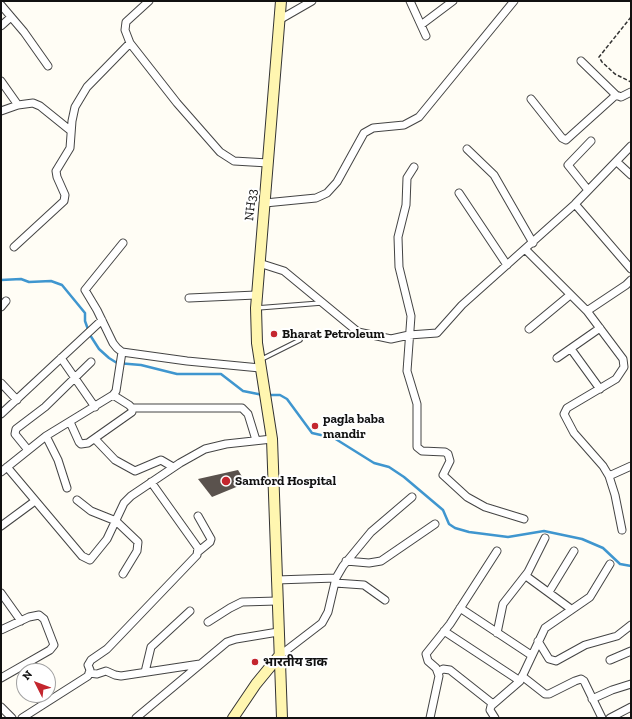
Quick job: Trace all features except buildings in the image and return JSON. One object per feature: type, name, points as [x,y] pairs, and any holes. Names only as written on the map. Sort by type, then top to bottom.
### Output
[{"type":"main road","name":"NH33","points":[[281,1],[265,203],[258,263],[256,308],[260,364],[272,440],[282,718]]},
{"type":"main road","points":[[233,718],[256,684],[279,656]]},
{"type":"street","points":[[149,1],[126,22],[125,30],[130,43],[177,102],[220,152],[234,161],[268,163]]},
{"type":"street","points":[[279,20],[312,1]]},
{"type":"street","points":[[410,1],[426,36]]},
{"type":"street","points":[[421,25],[453,1]]},
{"type":"street","points":[[265,203],[316,198],[327,193],[337,182],[364,133],[370,129],[404,125],[419,117],[514,1]]},
{"type":"street","points":[[1,5],[48,66]]},
{"type":"street","points":[[1,26],[11,17]]},
{"type":"street","points":[[14,247],[65,199],[65,195],[56,174],[58,168],[69,152],[75,107],[87,86],[130,43]]},
{"type":"street","points":[[581,61],[616,95],[621,97],[631,92]]},
{"type":"street","points":[[1,81],[18,105]]},
{"type":"street","points":[[531,99],[562,138],[566,140],[616,95]]},
{"type":"street","points":[[1,111],[18,105],[32,103],[40,106],[71,132]]},
{"type":"street","points":[[588,190],[568,165],[591,141]]},
{"type":"street","points":[[258,263],[284,271],[358,332],[391,339],[409,335],[437,333],[462,305],[575,204],[631,146]]},
{"type":"street","points":[[468,149],[494,175],[533,242]]},
{"type":"street","points":[[617,162],[631,175]]},
{"type":"street","points":[[414,167],[407,178],[406,205],[398,238],[399,267],[410,316],[407,371],[417,404],[417,447],[422,451],[445,452],[448,454],[450,461],[443,475],[467,497],[485,507],[524,519]]},
{"type":"street","points":[[459,192],[507,265]]},
{"type":"street","points":[[575,204],[631,269]]},
{"type":"street","points":[[123,243],[85,290],[113,343],[122,355],[186,362],[260,364]]},
{"type":"street","points":[[525,249],[586,311],[619,352],[625,363],[620,376],[567,408],[564,414],[574,433],[603,466],[609,476],[615,495],[622,530]]},
{"type":"street","points":[[586,311],[626,285],[631,280]]},
{"type":"street","points":[[189,298],[256,295]]},
{"type":"street","points":[[530,329],[570,295]]},
{"type":"street","points":[[1,307],[6,301]]},
{"type":"street","points":[[1,414],[102,320]]},
{"type":"street","points":[[557,358],[600,328]]},
{"type":"street","points":[[571,349],[600,389]]},
{"type":"street","points":[[122,355],[116,391],[113,396],[46,436],[4,470],[35,501],[87,560],[93,558],[107,538],[124,503],[131,496],[173,467],[205,448],[256,440],[272,440]]},
{"type":"street","points":[[61,358],[94,407]]},
{"type":"street","points":[[28,450],[17,437],[15,432],[45,407],[91,362]]},
{"type":"street","points":[[1,383],[17,400]]},
{"type":"street","points":[[113,396],[132,408],[242,408],[248,414],[256,440]]},
{"type":"street","points":[[70,422],[81,444],[88,443],[128,416],[132,412],[132,408]]},
{"type":"street","points":[[46,436],[58,460],[67,488]]},
{"type":"street","points":[[95,439],[115,460],[136,471],[161,460],[173,467]]},
{"type":"street","points":[[609,476],[631,466]]},
{"type":"street","points":[[151,482],[199,551]]},
{"type":"street","points":[[279,656],[322,623],[328,612],[335,581],[346,561],[371,532],[412,497]]},
{"type":"street","points":[[77,500],[91,512],[116,521],[136,539],[139,546],[124,574]]},
{"type":"street","points":[[1,526],[35,501]]},
{"type":"street","points":[[22,718],[83,680],[89,673],[88,665],[91,660],[107,649],[195,559],[199,551],[210,542],[211,539],[198,516]]},
{"type":"street","points":[[346,561],[369,563],[381,561],[435,524]]},
{"type":"street","points":[[497,633],[503,604],[526,576],[545,538]]},
{"type":"street","points":[[549,592],[574,551]]},
{"type":"street","points":[[430,718],[438,672],[426,657],[432,645],[444,632],[497,552]]},
{"type":"street","points":[[495,718],[490,710],[493,704],[521,678],[538,641],[549,624],[590,596],[610,564]]},
{"type":"street","points":[[526,576],[571,609]]},
{"type":"street","points":[[276,580],[335,581],[364,585],[385,600]]},
{"type":"street","points":[[1,593],[21,621]]},
{"type":"street","points":[[208,622],[242,602],[277,601]]},
{"type":"street","points":[[460,608],[532,655]]},
{"type":"street","points":[[146,672],[151,647],[190,611]]},
{"type":"street","points":[[1,630],[35,615],[42,616],[52,640],[53,648],[1,678]]},
{"type":"street","points":[[538,641],[548,659],[556,661],[586,645],[617,636],[631,625]]},
{"type":"street","points":[[136,718],[219,648],[232,640],[278,632]]},
{"type":"street","points":[[444,632],[545,694],[549,694],[581,679],[602,718]]},
{"type":"street","points":[[610,660],[631,651]]},
{"type":"street","points":[[89,673],[98,674],[108,671],[120,676],[201,664]]},
{"type":"street","points":[[438,672],[444,669],[450,670],[493,704]]},
{"type":"street","points":[[592,699],[612,690],[631,684]]},
{"type":"street","points":[[1,707],[12,718]]},
{"type":"street","points":[[610,718],[631,707]]},
{"type":"lane","points":[[256,308],[323,303]]},
{"type":"lane","points":[[260,364],[300,340]]},
{"type":"path","points":[[631,17],[599,56],[602,62],[616,74],[631,82]]},
{"type":"waterway","points":[[1,280],[21,279],[29,282],[51,281],[62,285],[85,313],[85,321],[90,335],[99,349],[117,363],[141,365],[177,374],[221,374],[243,391],[263,395]]},
{"type":"waterway","points":[[268,395],[280,395],[287,399],[312,433],[334,438],[374,463],[389,467],[404,477],[443,510],[449,524],[455,528],[469,532],[508,537],[544,531],[582,539],[603,548],[620,564],[631,566]]},
{"type":"place","name":"Bharat Petroleum","points":[[274,334]]},
{"type":"place","name":"pagla baba mandir","points":[[315,426]]},
{"type":"place","name":"Samford Hospital","points":[[226,481]]},
{"type":"place","name":"भारतीय डाक","points":[[255,662]]}]
